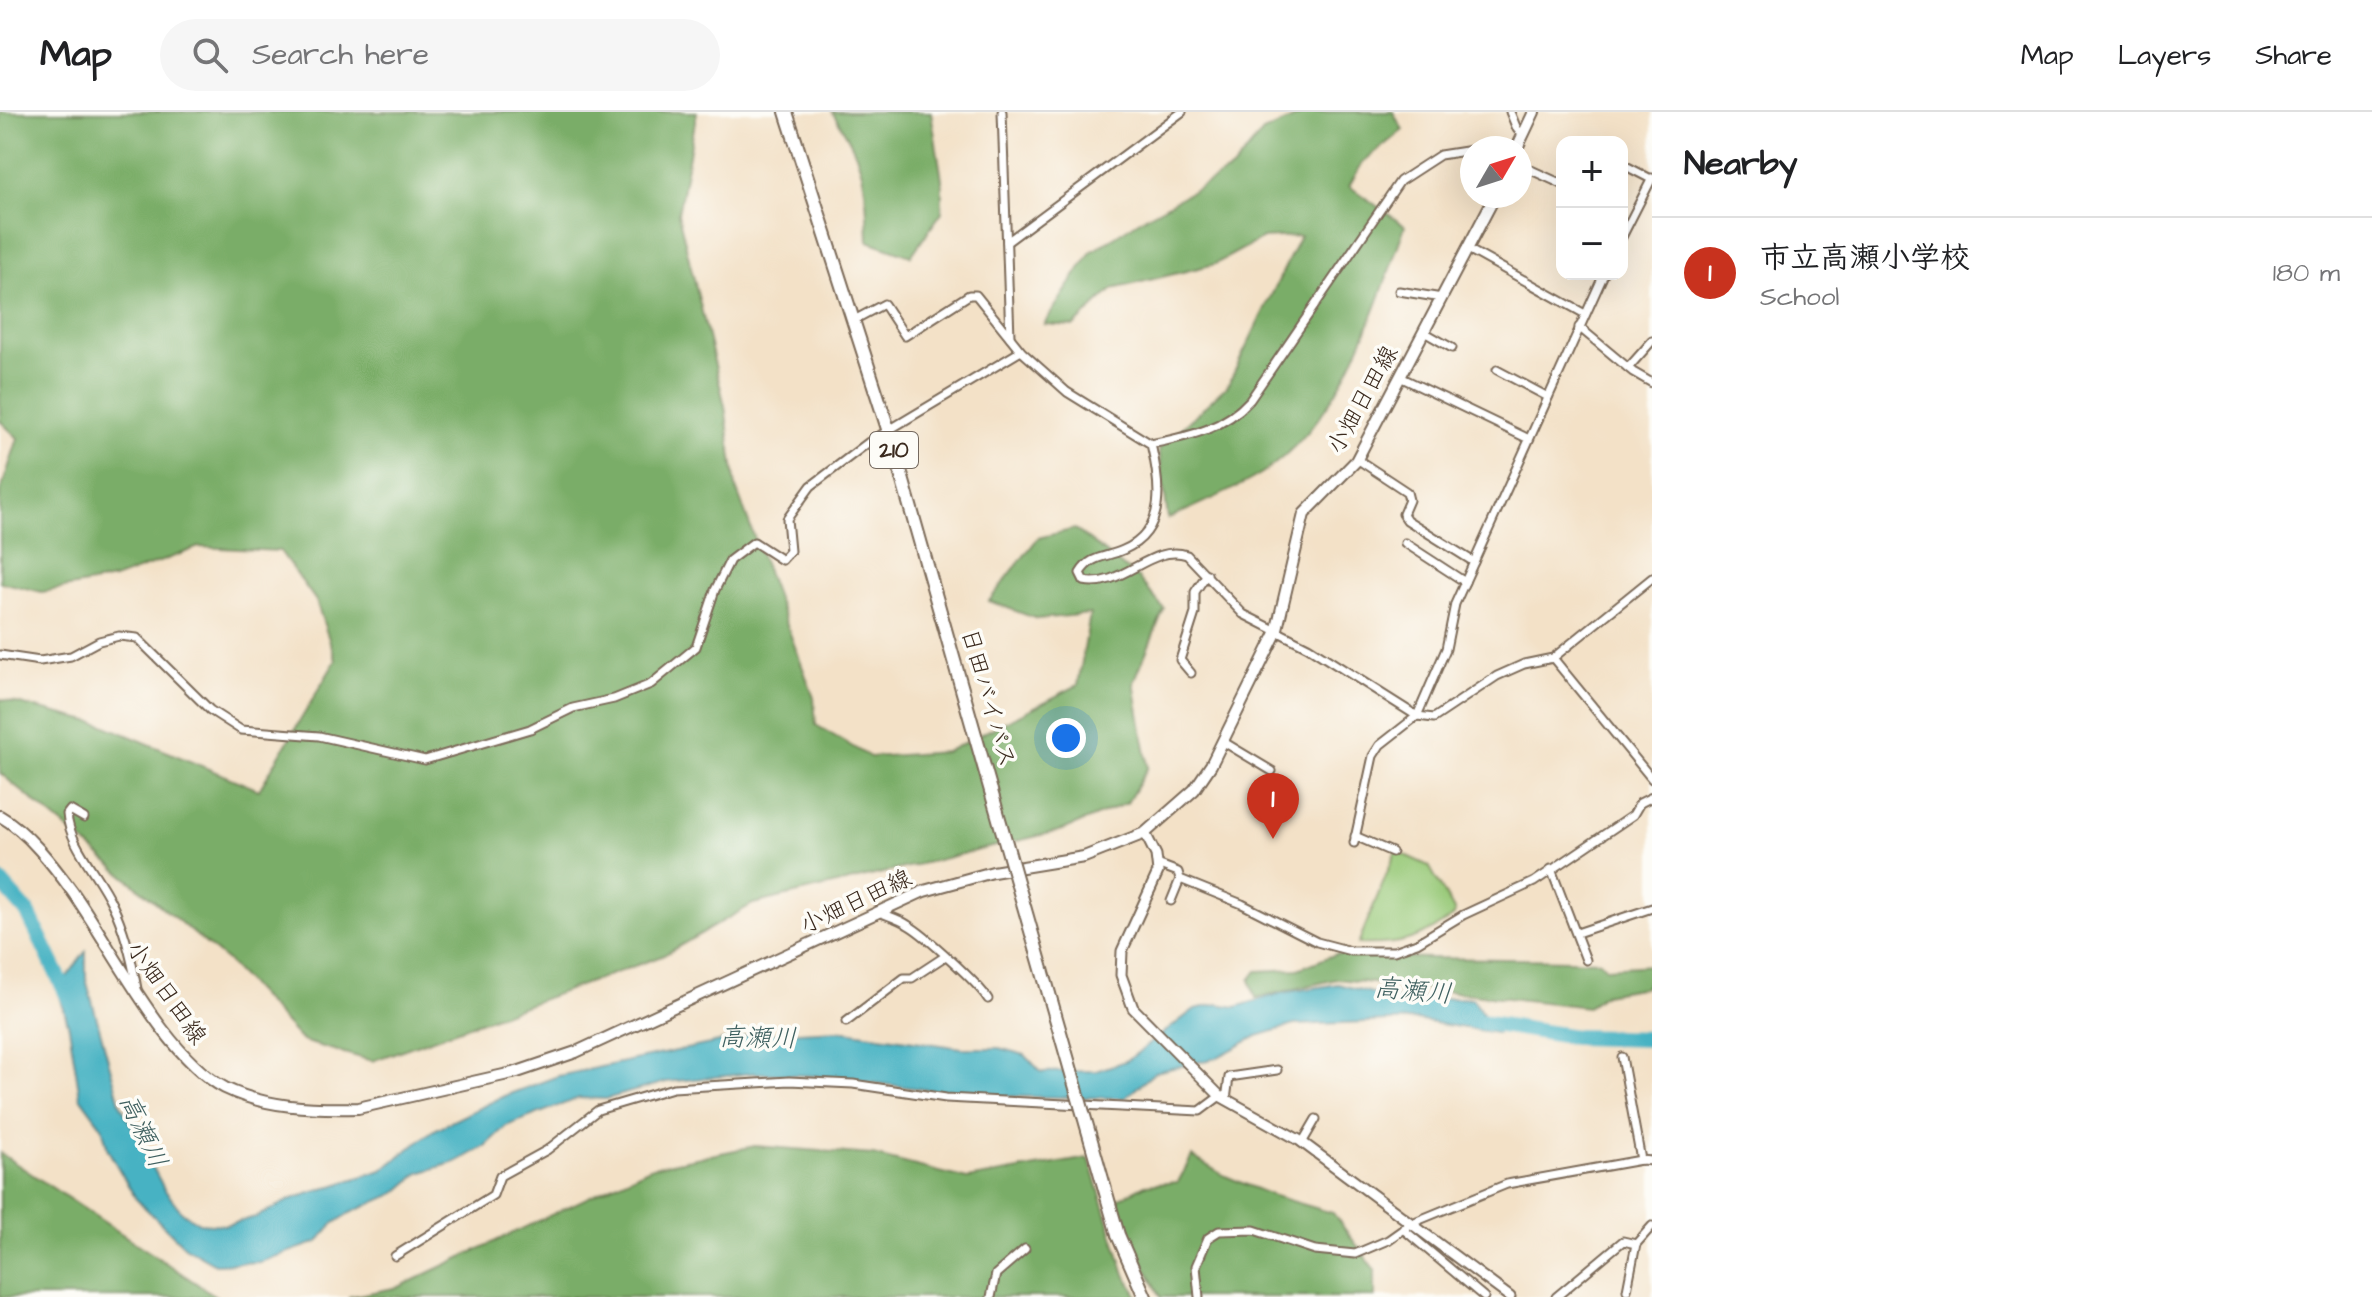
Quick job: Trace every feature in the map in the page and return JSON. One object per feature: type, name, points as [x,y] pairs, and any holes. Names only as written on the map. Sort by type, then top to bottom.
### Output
[{"type":"highway","name":"日田バイパス","points":[[786,112],[889,432],[1118,1235],[1141,1295]]},
{"type":"main road","points":[[1523,135],[1534,112]]},
{"type":"main road","name":"小畑日田線","points":[[0,816],[58,873],[186,1058],[225,1087],[278,1104],[358,1108],[517,1072],[576,1052],[924,891],[993,872],[1084,857],[1145,833],[1194,790],[1222,741],[1276,633],[1304,514],[1357,459],[1489,208]]},
{"type":"street","points":[[1002,112],[1010,337]]},
{"type":"street","points":[[1007,242],[1182,112]]},
{"type":"street","points":[[1510,112],[1523,135]]},
{"type":"street","points":[[854,320],[884,304],[905,336],[969,295],[976,295],[1021,351],[1067,392],[1151,444],[1198,433],[1238,414],[1400,181],[1440,155],[1460,152]]},
{"type":"street","points":[[1628,167],[1652,178],[1628,225]]},
{"type":"street","points":[[1532,170],[1556,181]]},
{"type":"street","points":[[1468,249],[1585,314]]},
{"type":"street","points":[[1392,852],[1354,840],[1373,756],[1380,745],[1417,716],[1446,649],[1455,604],[1601,280]]},
{"type":"street","points":[[1399,291],[1442,298]]},
{"type":"street","points":[[1579,327],[1628,368],[1652,383]]},
{"type":"street","points":[[1424,332],[1452,348]]},
{"type":"street","points":[[1628,368],[1652,341]]},
{"type":"street","points":[[0,655],[40,661],[71,656],[99,641],[119,636],[137,638],[210,710],[241,730],[319,736],[425,760],[530,729],[573,708],[614,699],[651,684],[696,647],[715,590],[730,560],[754,542],[782,560],[790,551],[787,519],[811,486],[869,442],[1021,351]]},
{"type":"street","points":[[1497,370],[1548,397]]},
{"type":"street","points":[[1400,377],[1529,439]]},
{"type":"street","points":[[1151,444],[1159,493],[1157,513],[1146,533],[1122,551],[1094,558],[1080,573],[1084,581],[1098,584],[1175,551],[1187,555],[1243,614],[1308,647],[1417,716],[1434,718],[1497,676],[1524,664],[1553,658],[1652,578]]},
{"type":"street","points":[[1357,459],[1407,492],[1409,500],[1404,518],[1474,562]]},
{"type":"street","points":[[1405,543],[1465,582]]},
{"type":"street","points":[[1191,673],[1180,660],[1195,613],[1195,592],[1207,574]]},
{"type":"street","points":[[1553,658],[1652,779]]},
{"type":"street","points":[[1222,741],[1272,771]]},
{"type":"street","points":[[1157,864],[1171,866],[1180,879],[1242,904],[1317,942],[1351,951],[1394,951],[1428,938],[1463,915],[1534,882],[1633,815],[1640,803],[1652,797]]},
{"type":"street","points":[[84,818],[76,811],[70,810],[67,814],[71,834],[113,905],[137,989]]},
{"type":"street","points":[[1145,833],[1158,872],[1129,929],[1122,951],[1121,975],[1133,1008],[1202,1081],[1223,1098],[1302,1143],[1510,1297]]},
{"type":"street","points":[[1551,869],[1586,960]]},
{"type":"street","points":[[1171,901],[1180,879]]},
{"type":"street","points":[[1577,933],[1652,908]]},
{"type":"street","points":[[879,912],[909,925],[979,985],[988,999]]},
{"type":"street","points":[[846,1022],[904,978],[912,978],[944,957]]},
{"type":"street","points":[[1622,1057],[1641,1160]]},
{"type":"street","points":[[395,1256],[493,1195],[500,1176],[547,1150],[583,1119],[598,1110],[673,1088],[789,1081],[853,1084],[946,1098],[1200,1111],[1223,1098],[1229,1077],[1277,1070]]},
{"type":"street","points":[[1302,1143],[1316,1119]]},
{"type":"street","points":[[1199,1297],[1196,1266],[1208,1238],[1219,1231],[1254,1230],[1339,1255],[1373,1248],[1412,1223],[1507,1184],[1641,1160],[1652,1161]]},
{"type":"street","points":[[1627,1290],[1636,1244],[1652,1226]]},
{"type":"street","points":[[1403,1229],[1484,1297]]},
{"type":"street","points":[[1556,1297],[1623,1241],[1636,1244]]},
{"type":"street","points":[[991,1297],[996,1274],[1025,1249]]},
{"type":"green space","points":[[0,112],[697,112],[678,214],[725,406],[736,488],[814,698],[816,725],[870,757],[946,752],[1078,685],[1090,614],[1037,619],[989,601],[1038,538],[1075,529],[1139,579],[1164,609],[1134,682],[1148,767],[1127,803],[1063,830],[753,904],[662,956],[372,1061],[302,1041],[227,961],[0,773],[0,699],[101,724],[259,790],[336,660],[316,601],[280,551],[199,547],[114,579],[42,592],[0,582],[0,493],[18,438],[0,421]]},
{"type":"green space","points":[[832,112],[931,112],[942,179],[942,212],[911,256],[868,241],[862,173],[852,145]]},
{"type":"green space","points":[[1308,112],[1393,112],[1403,130],[1363,162],[1349,186],[1405,226],[1352,362],[1314,424],[1290,451],[1262,473],[1168,519],[1159,449],[1228,385],[1300,236],[1263,238],[1215,264],[1113,289],[1074,326],[1044,324],[1091,252],[1140,220],[1232,169],[1263,132]]},
{"type":"green space","points":[[1396,851],[1429,866],[1455,912],[1454,916],[1408,940],[1358,944]]},
{"type":"green space","points":[[1336,954],[1600,961],[1606,968],[1652,965],[1652,976],[1645,987],[1604,994],[1588,1007],[1337,979],[1256,998],[1250,980],[1257,971],[1298,969]]},
{"type":"green space","points":[[755,1146],[873,1155],[967,1179],[1089,1158],[1124,1271],[1138,1297],[348,1297],[399,1287],[652,1167]]},
{"type":"green space","points":[[0,1153],[217,1297],[0,1297]]},
{"type":"green space","points":[[1192,1156],[1223,1175],[1271,1195],[1333,1213],[1375,1270],[1375,1297],[1161,1297],[1130,1238],[1118,1199],[1145,1185],[1178,1182]]},
{"type":"water","points":[[86,951],[86,979],[120,1103],[164,1189],[182,1212],[199,1223],[225,1225],[256,1217],[292,1199],[382,1170],[432,1131],[504,1096],[558,1076],[757,1034],[839,1030],[962,1048],[999,1048],[1025,1055],[1041,1072],[1096,1071],[1128,1060],[1195,1009],[1218,1004],[1236,1007],[1282,993],[1338,984],[1395,999],[1472,998],[1496,1033],[1415,1020],[1294,1025],[1257,1036],[1216,1058],[1155,1072],[1125,1098],[980,1096],[817,1076],[754,1073],[666,1082],[606,1099],[579,1098],[506,1126],[484,1147],[456,1162],[419,1173],[396,1193],[350,1213],[332,1225],[318,1242],[260,1262],[215,1264],[185,1247],[136,1199],[108,1150],[102,1127],[80,1097],[69,1027],[58,989]]},
{"type":"waterway","name":"高瀬川","points":[[0,881],[28,913],[71,1003]]},
{"type":"waterway","name":"高瀬川","points":[[1469,1020],[1575,1037],[1652,1039]]},
{"type":"place","name":"市立高瀬小学校","points":[[1273,839]]}]
